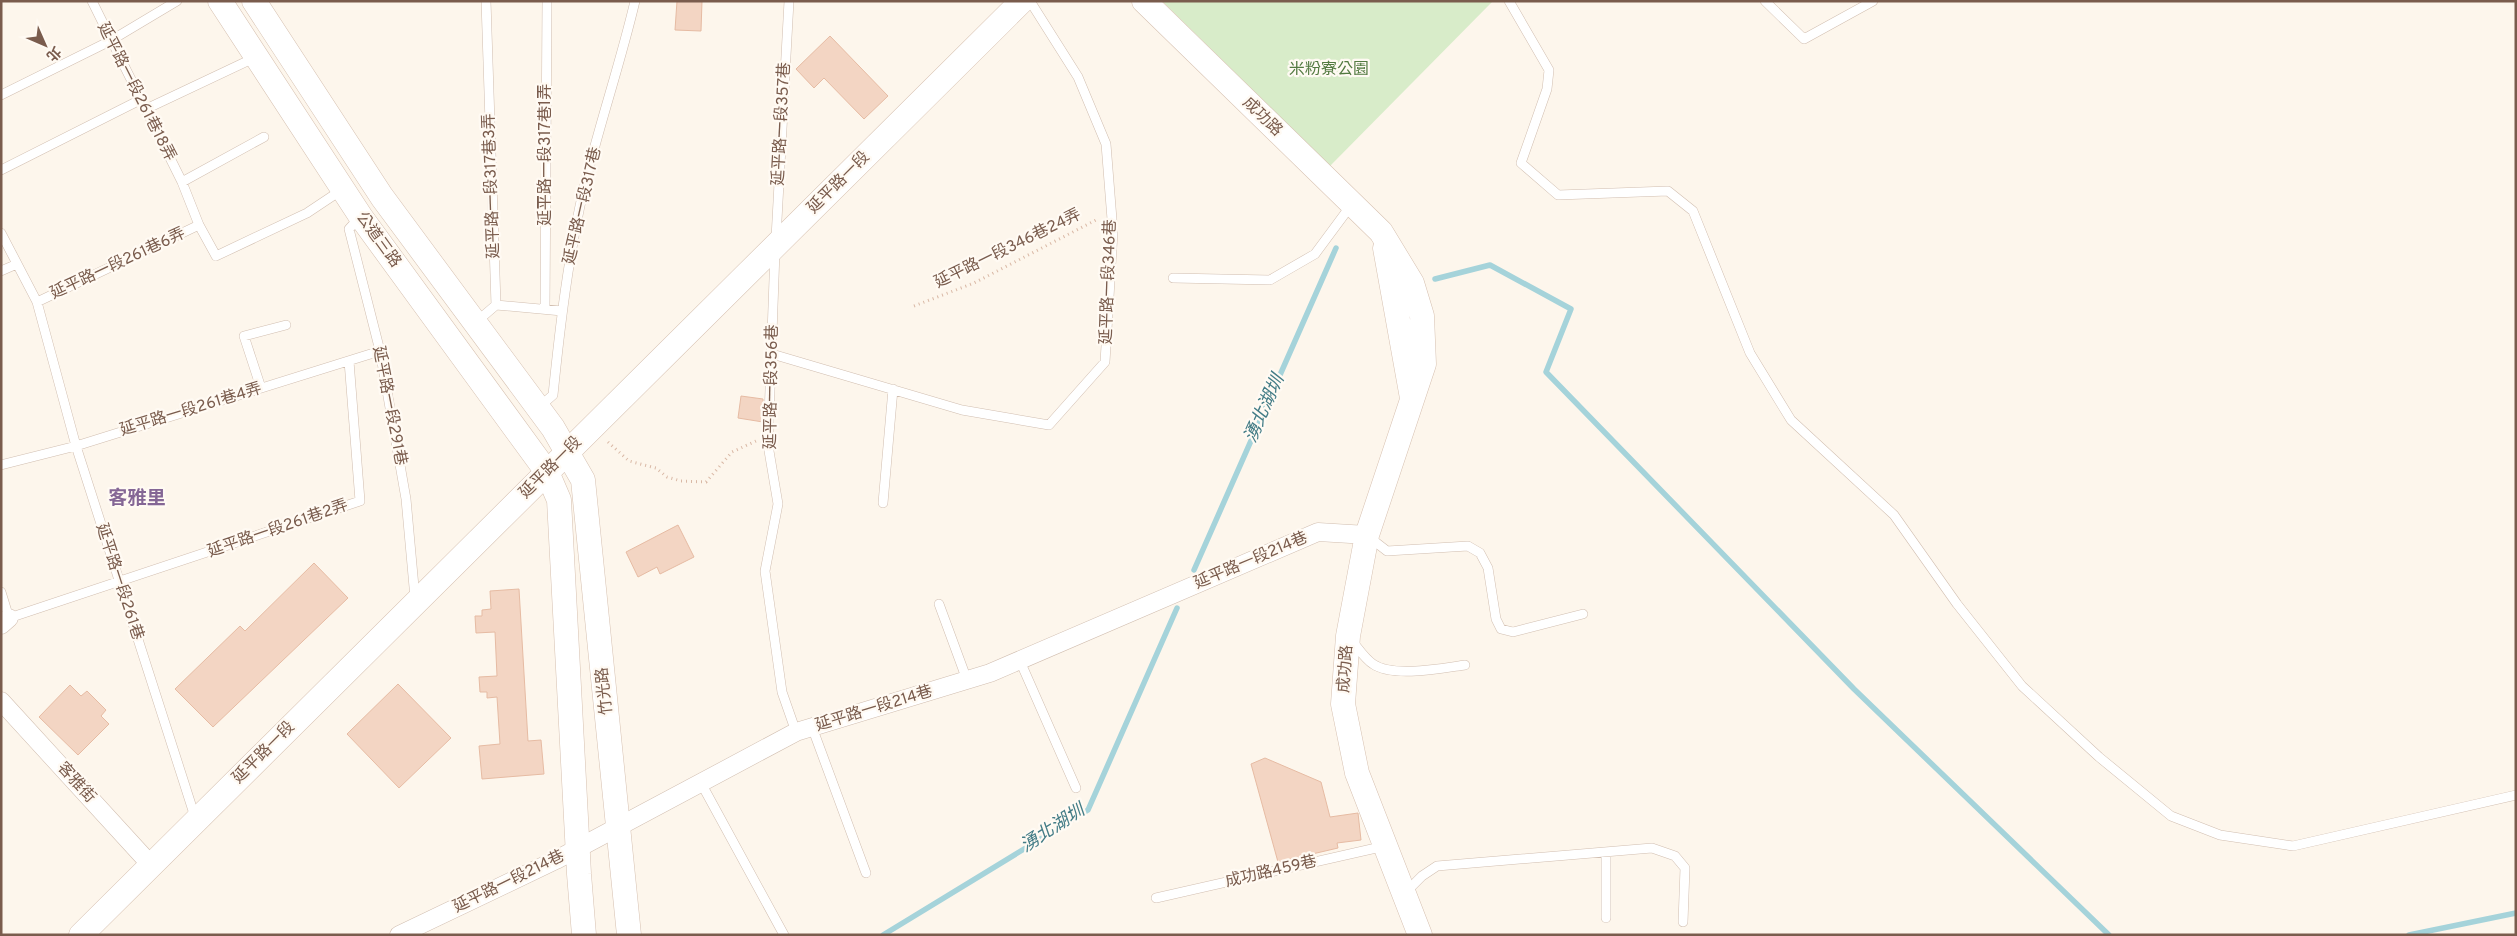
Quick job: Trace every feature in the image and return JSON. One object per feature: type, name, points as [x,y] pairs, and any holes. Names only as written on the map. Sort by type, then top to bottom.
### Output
[{"type":"street","name":"公道三路","points":[[220,1],[361,217],[547,472]]},
{"type":"street","name":"公道三路","points":[[254,1],[382,197],[474,324],[538,408],[567,452]]},
{"type":"street","name":"延平路一段","points":[[80,935],[1022,1]]},
{"type":"street","name":"成功路","points":[[1144,1],[1381,232],[1412,399],[1367,535],[1348,636],[1343,704],[1357,773],[1420,935]]},
{"type":"street","name":"竹光路","points":[[567,452],[583,480],[629,935]]},
{"type":"street","points":[[547,472],[559,500],[584,935]]},
{"type":"street","name":"延平路一段214巷","points":[[399,935],[579,848],[804,730],[967,680],[1020,660],[1318,532],[1367,535]]},
{"type":"street","name":"客雅街","points":[[1,701],[151,865]]},
{"type":"lane","name":"延平路一段261巷18弄","points":[[92,1],[110,41],[182,182]]},
{"type":"lane","points":[[1,95],[110,41],[177,1]]},
{"type":"lane","name":"延平路一段317巷3弄","points":[[486,1],[496,306]]},
{"type":"lane","name":"延平路一段317巷1弄","points":[[545,310],[547,1]]},
{"type":"lane","name":"延平路一段317巷","points":[[538,408],[553,395],[562,311],[584,190],[635,1]]},
{"type":"lane","name":"延平路一段357巷","points":[[776,246],[789,1]]},
{"type":"lane","name":"延平路一段346巷","points":[[772,354],[962,410],[1049,425],[1105,362],[1114,232],[1106,144],[1078,77],[1030,1]]},
{"type":"lane","points":[[1509,1],[1549,70],[1547,89],[1521,163],[1558,195],[1668,191],[1693,211],[1750,354],[1791,420],[1894,515],[1957,604],[2022,686],[2099,757],[2171,816],[2220,835],[2293,846],[2516,795]]},
{"type":"lane","points":[[1765,1],[1804,39],[1873,1]]},
{"type":"lane","points":[[146,109],[256,57]]},
{"type":"lane","points":[[1,170],[140,100]]},
{"type":"lane","points":[[182,182],[264,137]]},
{"type":"lane","name":"延平路一段261巷6弄","points":[[182,182],[199,225],[216,256],[307,213],[343,189]]},
{"type":"lane","points":[[1173,278],[1270,280],[1315,254],[1352,204]]},
{"type":"lane","name":"延平路一段291巷","points":[[361,217],[348,229],[380,351],[406,499],[415,603]]},
{"type":"lane","name":"延平路一段261巷6弄","points":[[36,302],[199,225]]},
{"type":"lane","name":"延平路一段261巷","points":[[1,233],[36,302],[76,446],[196,820]]},
{"type":"lane","name":"延平路一段356巷","points":[[776,246],[769,439],[778,504],[765,571],[782,692],[804,730],[866,873]]},
{"type":"lane","points":[[1,271],[17,264]]},
{"type":"lane","points":[[474,324],[496,306],[562,311]]},
{"type":"lane","points":[[261,388],[244,336],[286,325]]},
{"type":"lane","name":"延平路一段261巷4弄","points":[[1,465],[76,446],[380,351]]},
{"type":"lane","name":"延平路一段261巷2弄","points":[[119,582],[360,501],[350,360]]},
{"type":"lane","points":[[883,503],[893,389]]},
{"type":"lane","points":[[1367,535],[1387,551],[1468,546],[1480,553],[1488,568],[1496,619],[1501,629],[1513,632],[1582,614]]},
{"type":"lane","points":[[1,592],[5,622],[119,582]]},
{"type":"lane","points":[[939,604],[967,680]]},
{"type":"lane","points":[[1348,636],[1374,665],[1392,670],[1427,670],[1465,665]]},
{"type":"lane","points":[[1020,660],[1076,788]]},
{"type":"lane","points":[[701,783],[784,935]]},
{"type":"lane","name":"成功路459巷","points":[[1156,898],[1385,846]]},
{"type":"lane","points":[[1404,894],[1422,876],[1437,866],[1652,848],[1676,856],[1685,868],[1683,922]]},
{"type":"lane","points":[[1606,852],[1606,918]]},
{"type":"path","name":"延平路一段346巷24弄","points":[[914,306],[974,283],[1112,212]]},
{"type":"path","points":[[594,425],[612,446],[629,461],[656,468],[667,477],[681,482],[706,482],[732,452],[752,442],[769,439]]},
{"type":"green space","name":"米粉寮公園","points":[[1162,1],[1493,1],[1330,166]]},
{"type":"building","points":[[677,1],[702,1],[701,31],[675,30]]},
{"type":"building","points":[[830,36],[888,96],[864,119],[824,78],[814,88],[796,69]]},
{"type":"building","points":[[741,396],[763,399],[763,422],[738,418]]},
{"type":"building","points":[[678,525],[694,557],[660,574],[657,567],[638,577],[626,552]]},
{"type":"building","points":[[314,563],[348,598],[213,727],[175,689],[240,626],[245,631]]},
{"type":"building","points":[[519,589],[528,741],[541,740],[544,774],[482,779],[479,746],[500,744],[497,697],[487,698],[487,692],[480,692],[479,677],[497,676],[495,632],[476,633],[475,616],[482,616],[482,610],[491,609],[490,591]]},
{"type":"building","points":[[398,684],[451,738],[399,788],[347,734]]},
{"type":"building","points":[[70,685],[81,696],[87,691],[106,710],[101,716],[109,724],[78,755],[39,717]]},
{"type":"building","points":[[1265,758],[1321,782],[1330,817],[1358,813],[1361,840],[1337,843],[1338,848],[1278,862],[1251,764]]},
{"type":"waterway","name":"湧北湖圳","points":[[1194,570],[1336,248]]},
{"type":"waterway","points":[[1435,279],[1490,265],[1571,309],[1546,372],[1854,689],[2109,935]]},
{"type":"waterway","name":"湧北湖圳","points":[[883,935],[1088,810],[1177,608]]},
{"type":"waterway","points":[[2409,935],[2516,913]]},
{"type":"district","name":"客雅里","points":[[137,499]]}]
